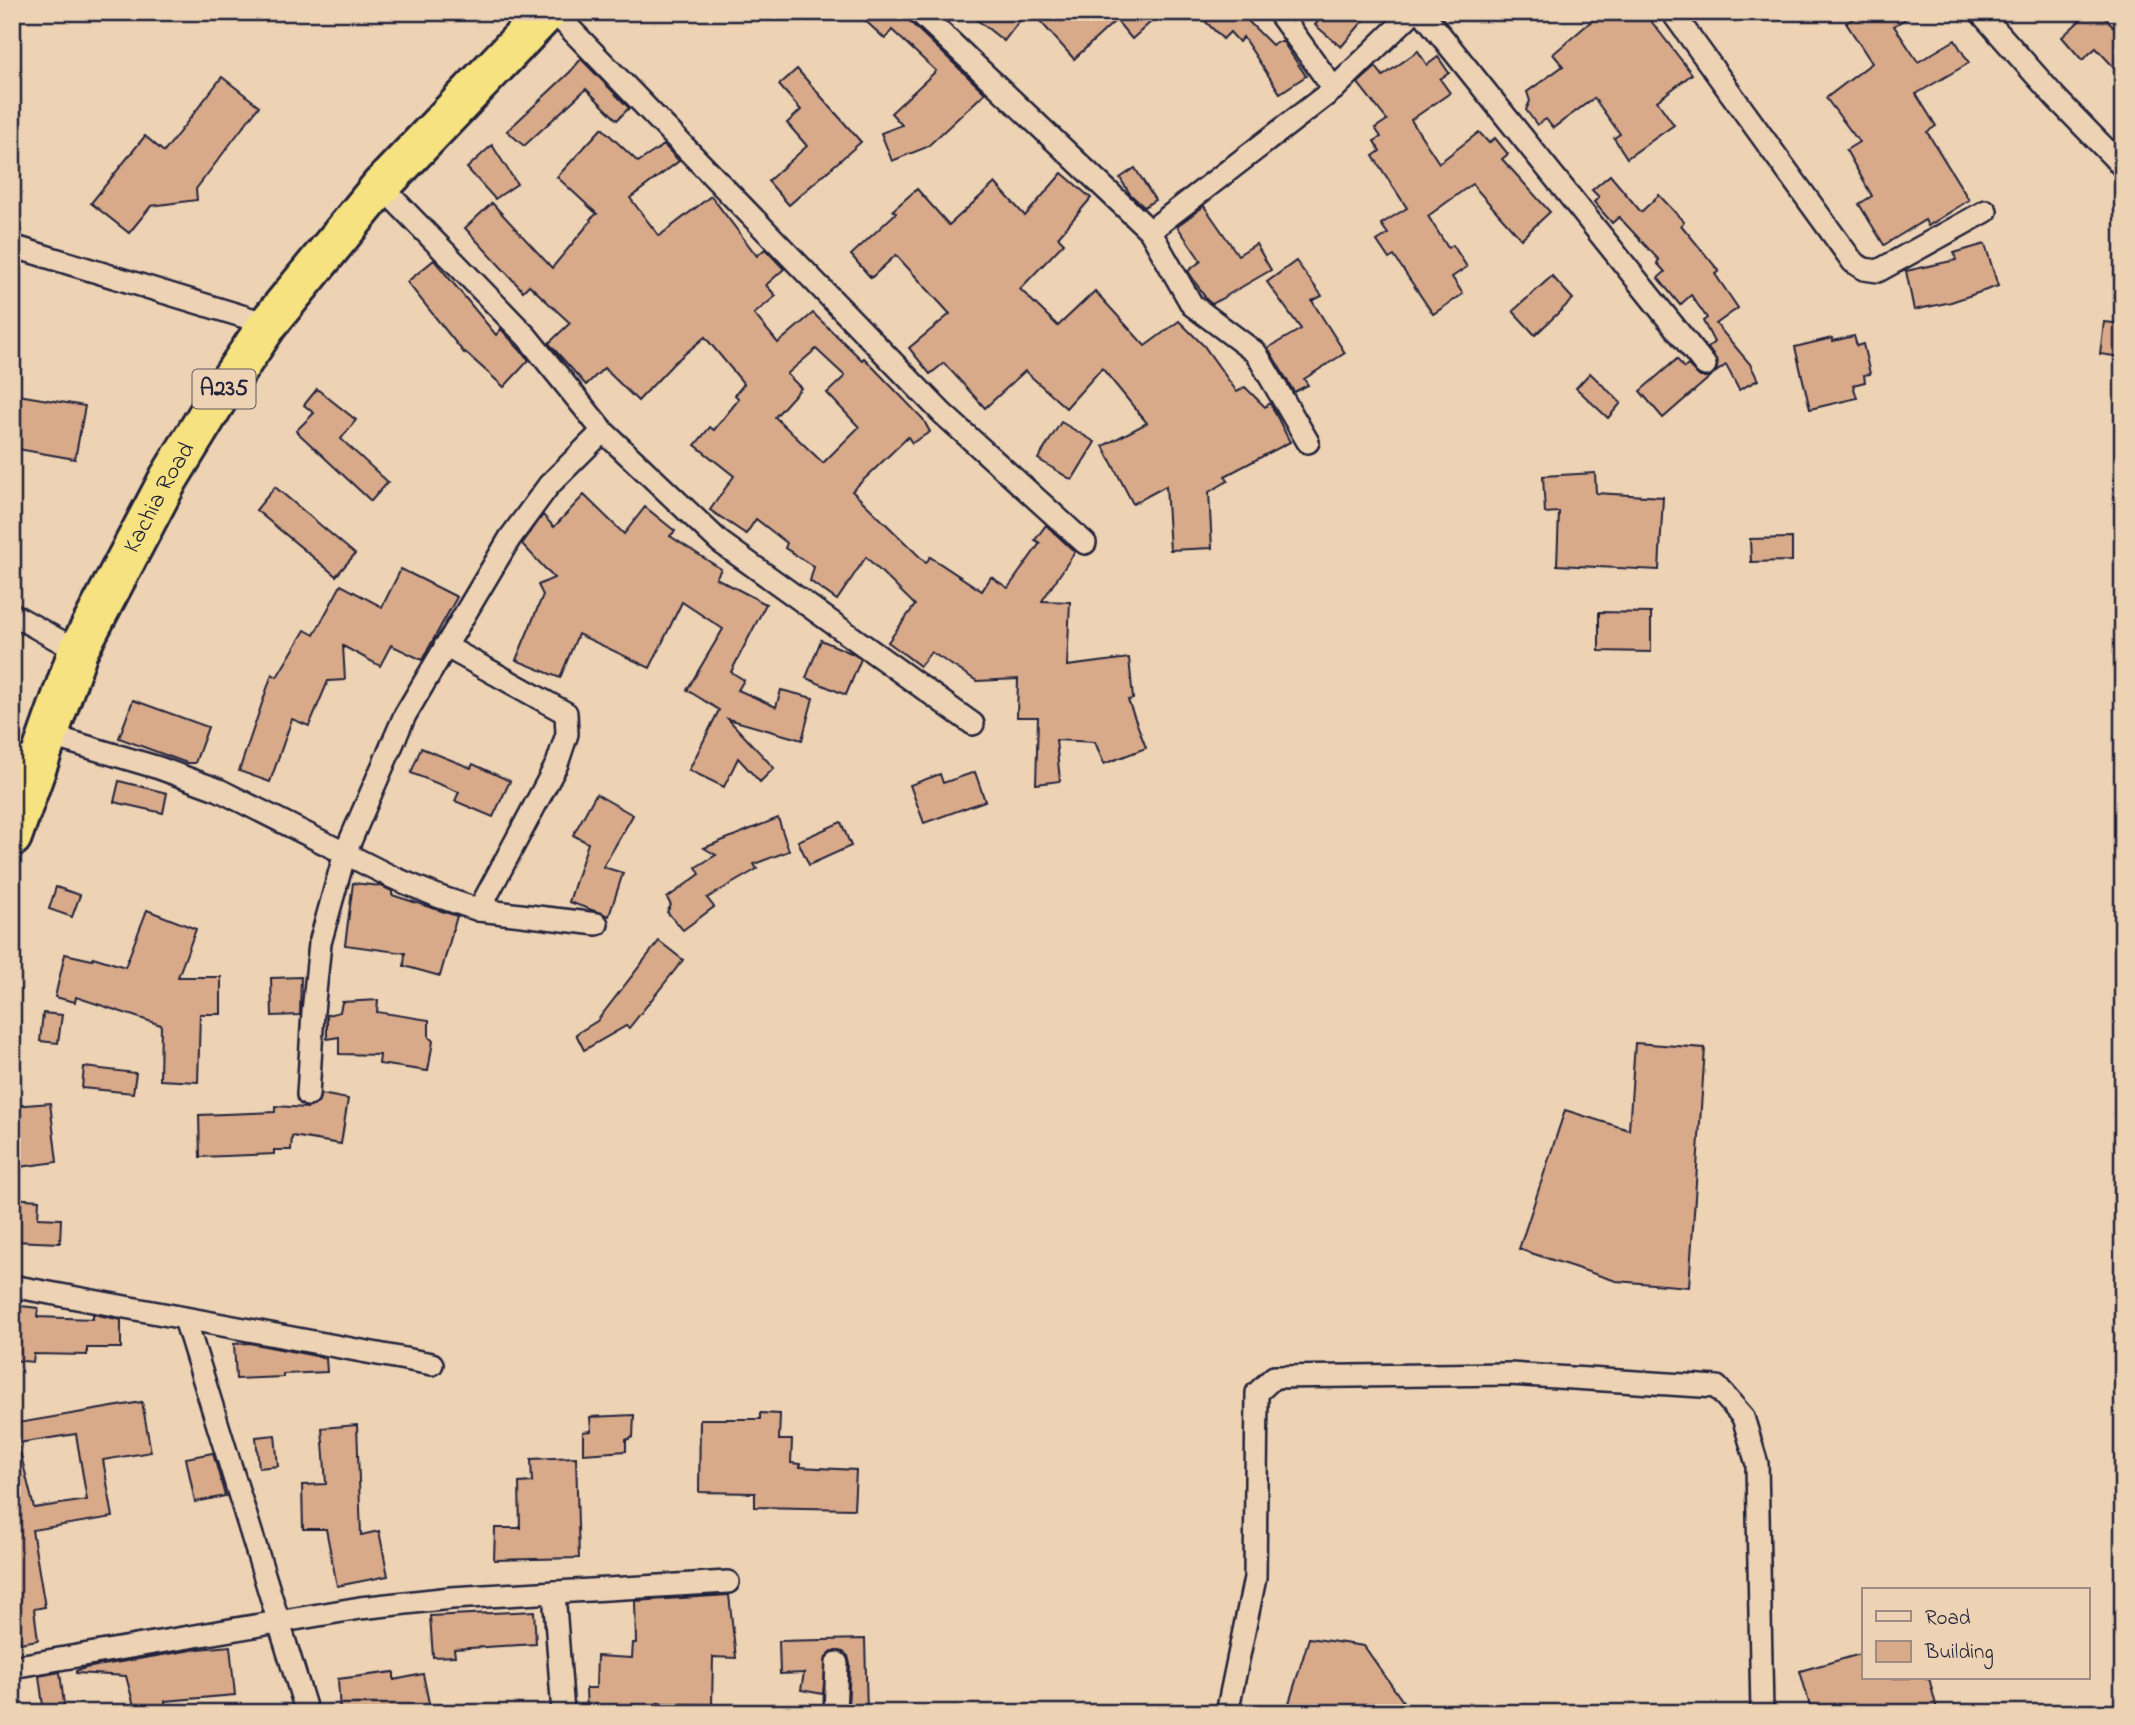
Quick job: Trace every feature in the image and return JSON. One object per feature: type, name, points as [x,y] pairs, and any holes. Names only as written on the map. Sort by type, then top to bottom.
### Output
[{"type":"highway","name":"Kachia Road","points":[[12,837],[33,751],[78,651],[169,478],[218,398],[268,324],[381,186],[547,12]]},
{"type":"street","points":[[554,12],[942,413],[1085,543]]},
{"type":"street","points":[[919,12],[1150,231],[1192,305],[1256,353],[1308,442]]},
{"type":"street","points":[[1278,12],[1334,89]]},
{"type":"street","points":[[1150,231],[1334,89],[1413,12]]},
{"type":"street","points":[[1422,12],[1705,365]]},
{"type":"street","points":[[1672,12],[1853,262],[1864,270],[1878,271],[1986,211]]},
{"type":"street","points":[[1980,12],[2056,98],[2123,167]]},
{"type":"street","points":[[381,186],[527,337],[603,431],[720,542],[973,724]]},
{"type":"street","points":[[12,246],[268,324]]},
{"type":"street","points":[[308,1095],[320,943],[345,853],[405,715],[510,538],[549,485],[603,431]]},
{"type":"street","points":[[12,614],[78,651]]},
{"type":"street","points":[[446,646],[566,713],[567,734],[557,764],[479,910]]},
{"type":"street","points":[[33,751],[159,768],[219,790],[394,878],[479,910],[597,924]]},
{"type":"street","points":[[12,1286],[432,1364]]},
{"type":"street","points":[[185,1320],[281,1622],[307,1713]]},
{"type":"street","points":[[1227,1713],[1255,1578],[1257,1392],[1273,1377],[1508,1374],[1717,1387],[1743,1417],[1757,1464],[1762,1713]]},
{"type":"street","points":[[12,1667],[360,1608],[451,1598],[728,1582]]},
{"type":"street","points":[[554,1592],[563,1713]]},
{"type":"street","points":[[835,1713],[837,1663]]},
{"type":"building","points":[[856,12],[906,12],[910,22],[985,93],[927,147],[892,161],[881,133],[902,125],[891,113],[936,71],[892,30],[885,39]]},
{"type":"building","points":[[967,12],[1026,12],[1004,41]]},
{"type":"building","points":[[1032,12],[1162,12],[1132,39],[1116,20],[1074,59]]},
{"type":"building","points":[[1196,12],[1249,12],[1244,17],[1272,45],[1283,42],[1306,76],[1280,93],[1243,37],[1239,42],[1230,32],[1223,39]]},
{"type":"building","points":[[1326,12],[1371,12],[1341,47],[1315,25]]},
{"type":"building","points":[[1602,12],[1644,12],[1692,74],[1657,101],[1674,125],[1627,158],[1614,138],[1620,134],[1594,98],[1553,128],[1546,119],[1537,125],[1526,110],[1530,101],[1527,92],[1563,66],[1553,54]]},
{"type":"building","points":[[1863,12],[1916,12],[1894,26],[1918,62],[1955,40],[1969,63],[1916,94],[1936,126],[1927,132],[1969,200],[1928,226],[1925,220],[1884,245],[1859,204],[1872,196],[1846,150],[1859,142],[1826,98],[1872,63],[1846,23]]},
{"type":"building","points":[[2089,12],[2100,12],[2123,38],[2123,77],[2096,48],[2082,60],[2062,37]]},
{"type":"building","points":[[1418,51],[1427,65],[1438,57],[1449,73],[1440,79],[1450,93],[1411,120],[1439,163],[1479,132],[1489,143],[1495,138],[1508,154],[1502,159],[1550,212],[1521,239],[1472,184],[1428,216],[1448,248],[1453,245],[1467,267],[1452,277],[1463,294],[1433,314],[1394,256],[1389,259],[1377,241],[1388,234],[1381,224],[1407,208],[1373,156],[1380,151],[1374,141],[1381,137],[1375,128],[1387,120],[1358,83],[1376,67],[1383,76]]},
{"type":"building","points":[[581,59],[629,108],[617,120],[586,89],[524,146],[507,131]]},
{"type":"building","points":[[797,69],[861,142],[789,205],[768,181],[807,146],[787,123],[801,110],[779,85]]},
{"type":"building","points":[[222,77],[259,106],[196,189],[197,200],[151,206],[129,233],[91,203],[145,136],[164,152]]},
{"type":"building","points":[[602,128],[638,162],[664,145],[679,161],[630,198],[659,236],[711,196],[757,256],[765,249],[784,269],[766,285],[776,296],[754,314],[778,343],[813,313],[862,360],[864,358],[923,419],[930,432],[912,443],[908,437],[852,491],[926,563],[930,557],[982,591],[991,577],[1008,588],[1040,543],[1035,540],[1046,525],[1075,552],[1042,601],[1070,602],[1067,666],[1129,658],[1133,699],[1128,700],[1146,748],[1104,764],[1095,742],[1056,740],[1060,781],[1036,784],[1038,717],[1017,717],[1018,679],[977,681],[931,652],[920,666],[888,642],[915,605],[866,557],[837,600],[810,581],[814,567],[785,548],[787,543],[756,519],[746,534],[710,510],[734,476],[695,445],[710,427],[714,430],[739,399],[735,395],[744,384],[705,337],[674,363],[638,401],[604,368],[586,385],[549,343],[570,323],[529,285],[523,291],[465,228],[492,203],[552,268],[590,219],[597,214],[557,177]],"holes":[[[816,349],[845,376],[827,393],[859,427],[823,463],[775,417],[801,388],[787,374]]]},
{"type":"building","points":[[492,145],[517,184],[495,199],[467,168]]},
{"type":"building","points":[[1135,168],[1155,200],[1144,207],[1130,194],[1120,178]]},
{"type":"building","points":[[1062,173],[1091,198],[1058,237],[1064,243],[1020,289],[1058,326],[1095,291],[1145,346],[1179,321],[1204,346],[1237,392],[1245,387],[1265,407],[1270,403],[1290,442],[1225,476],[1228,481],[1209,492],[1212,548],[1170,550],[1166,486],[1133,504],[1103,446],[1147,423],[1102,368],[1066,408],[1025,371],[985,408],[944,363],[930,374],[909,348],[950,314],[896,255],[871,278],[851,255],[896,213],[893,210],[917,189],[949,225],[995,183],[1025,216]]},
{"type":"building","points":[[1610,175],[1641,212],[1659,195],[1684,222],[1681,225],[1719,271],[1715,274],[1738,308],[1716,324],[1750,364],[1758,380],[1739,390],[1726,365],[1716,372],[1718,362],[1708,348],[1714,342],[1703,321],[1707,318],[1691,295],[1680,305],[1658,278],[1665,272],[1657,263],[1659,260],[1619,217],[1612,223],[1594,202],[1599,197],[1592,190]]},
{"type":"building","points":[[1204,206],[1238,255],[1256,244],[1271,270],[1212,304],[1188,271],[1201,261],[1177,226]]},
{"type":"building","points":[[1985,244],[1998,286],[1951,302],[1914,310],[1906,271],[1956,260],[1954,253]]},
{"type":"building","points":[[434,260],[496,335],[501,329],[529,360],[504,387],[464,353],[407,282]]},
{"type":"building","points":[[1296,261],[1322,296],[1312,301],[1345,353],[1304,379],[1308,385],[1294,392],[1268,348],[1301,329],[1267,282]]},
{"type":"building","points":[[1552,276],[1573,299],[1535,335],[1513,311]]},
{"type":"building","points":[[2104,322],[2123,324],[2121,357],[2100,354]]},
{"type":"building","points":[[1854,336],[1857,346],[1863,344],[1870,374],[1864,375],[1865,382],[1853,385],[1857,398],[1810,409],[1795,347]]},
{"type":"building","points":[[1677,359],[1684,368],[1688,365],[1700,377],[1710,377],[1663,418],[1640,391]]},
{"type":"building","points":[[1590,373],[1621,403],[1608,418],[1576,388]]},
{"type":"building","points":[[317,389],[356,420],[341,439],[388,482],[371,501],[296,431],[314,413],[304,405]]},
{"type":"building","points":[[12,394],[85,406],[75,459],[12,448]]},
{"type":"building","points":[[1061,422],[1095,442],[1072,480],[1038,459]]},
{"type":"building","points":[[1595,473],[1596,493],[1663,497],[1659,570],[1557,565],[1559,512],[1545,513],[1543,476]]},
{"type":"building","points":[[275,487],[355,554],[336,576],[256,510]]},
{"type":"building","points":[[584,495],[624,534],[645,507],[675,531],[670,536],[721,569],[716,578],[766,604],[731,672],[744,680],[738,690],[776,707],[781,690],[813,698],[802,740],[728,719],[774,768],[760,782],[738,758],[724,787],[689,770],[719,710],[687,690],[723,629],[682,602],[650,668],[578,634],[560,678],[516,660],[543,595],[538,585],[554,578],[522,544],[543,515],[554,527]]},
{"type":"building","points":[[1792,538],[1792,561],[1751,562],[1750,539]]},
{"type":"building","points":[[401,569],[457,597],[422,660],[391,645],[380,666],[343,646],[345,680],[328,681],[309,726],[292,719],[270,782],[239,771],[272,674],[277,677],[305,630],[314,635],[341,585],[382,607]]},
{"type":"building","points":[[1599,612],[1651,613],[1651,652],[1599,651]]},
{"type":"building","points":[[821,640],[861,659],[846,695],[806,678]]},
{"type":"building","points":[[133,700],[208,727],[195,763],[187,763],[119,738]]},
{"type":"building","points":[[421,748],[471,768],[473,764],[510,781],[493,817],[455,801],[459,792],[411,773]]},
{"type":"building","points":[[975,772],[985,801],[924,823],[910,785],[940,774],[943,783]]},
{"type":"building","points":[[119,781],[167,793],[163,813],[114,802]]},
{"type":"building","points":[[596,794],[633,815],[603,867],[623,873],[609,916],[569,902],[588,843],[573,835]]},
{"type":"building","points":[[778,818],[789,851],[754,864],[757,869],[707,898],[714,907],[683,930],[667,912],[671,905],[667,898],[700,874],[696,867],[716,855],[704,848]]},
{"type":"building","points":[[841,822],[851,846],[809,865],[798,841]]},
{"type":"building","points":[[353,883],[381,886],[392,891],[392,895],[457,916],[440,976],[404,966],[405,953],[345,945]]},
{"type":"building","points":[[56,887],[80,895],[72,917],[49,909]]},
{"type":"building","points":[[147,910],[196,929],[178,977],[221,977],[221,1014],[200,1014],[198,1082],[160,1080],[161,1025],[76,997],[75,1002],[55,997],[65,954],[92,960],[93,957],[125,967]]},
{"type":"building","points":[[659,941],[683,960],[629,1028],[626,1026],[584,1050],[576,1034],[597,1021]]},
{"type":"building","points":[[301,977],[300,1015],[272,1016],[271,978]]},
{"type":"building","points":[[378,1000],[377,1012],[429,1020],[429,1037],[433,1041],[428,1071],[379,1064],[380,1055],[339,1054],[339,1037],[327,1039],[327,1015],[340,1012],[342,1002]]},
{"type":"building","points":[[43,1013],[62,1015],[58,1043],[40,1041]]},
{"type":"building","points":[[1635,1043],[1705,1048],[1689,1287],[1616,1281],[1519,1249],[1565,1110],[1629,1130]]},
{"type":"building","points":[[84,1067],[136,1073],[133,1093],[82,1088]]},
{"type":"building","points":[[321,1094],[348,1099],[341,1144],[292,1136],[291,1150],[274,1150],[274,1154],[200,1157],[199,1115],[275,1112],[275,1106],[308,1108],[318,1103]]},
{"type":"building","points":[[50,1103],[57,1162],[12,1168],[14,1106]]},
{"type":"building","points":[[12,1198],[39,1200],[38,1218],[61,1219],[60,1243],[12,1241]]},
{"type":"building","points":[[12,1305],[38,1308],[37,1317],[93,1319],[93,1314],[121,1320],[121,1348],[87,1348],[87,1355],[34,1354],[33,1362],[12,1360]]},
{"type":"building","points":[[249,1343],[326,1358],[327,1372],[236,1379],[234,1344]]},
{"type":"building","points":[[142,1402],[151,1452],[103,1460],[113,1517],[32,1530],[45,1607],[34,1609],[38,1640],[20,1643],[12,1595],[12,1448],[19,1447],[34,1508],[87,1500],[76,1434],[12,1444],[12,1424]]},
{"type":"building","points":[[760,1413],[780,1414],[779,1440],[792,1440],[791,1463],[801,1464],[800,1467],[856,1470],[854,1509],[755,1507],[755,1493],[699,1492],[700,1419],[760,1419]]},
{"type":"building","points":[[634,1415],[633,1437],[626,1440],[626,1451],[583,1454],[583,1432],[591,1431],[590,1417]]},
{"type":"building","points":[[357,1425],[361,1535],[379,1531],[388,1576],[337,1586],[326,1529],[303,1529],[302,1485],[326,1484],[322,1428]]},
{"type":"building","points":[[275,1435],[278,1466],[259,1468],[256,1437]]},
{"type":"building","points":[[213,1453],[225,1496],[195,1502],[186,1458]]},
{"type":"building","points":[[576,1457],[579,1558],[494,1560],[495,1528],[520,1528],[519,1483],[532,1482],[531,1459]]},
{"type":"building","points":[[729,1595],[736,1658],[713,1657],[712,1705],[657,1703],[657,1713],[587,1713],[586,1688],[596,1688],[597,1656],[632,1658],[633,1643],[636,1643],[635,1601]]},
{"type":"building","points":[[534,1611],[536,1644],[454,1649],[455,1656],[433,1657],[430,1616]]},
{"type":"building","points":[[1309,1638],[1364,1646],[1411,1713],[1286,1713]]},
{"type":"building","points":[[865,1639],[867,1713],[848,1713],[850,1664],[848,1656],[843,1652],[832,1651],[826,1657],[823,1694],[801,1690],[804,1673],[780,1674],[779,1641]]},
{"type":"building","points":[[230,1646],[235,1695],[165,1701],[166,1713],[136,1713],[126,1676],[76,1673],[85,1668]]},
{"type":"building","points":[[1862,1654],[1862,1680],[1930,1680],[1938,1713],[1812,1713],[1800,1671]]},
{"type":"building","points":[[60,1672],[65,1713],[44,1713],[39,1676]]},
{"type":"building","points":[[394,1672],[394,1680],[423,1674],[431,1713],[340,1713],[338,1679]]}]
